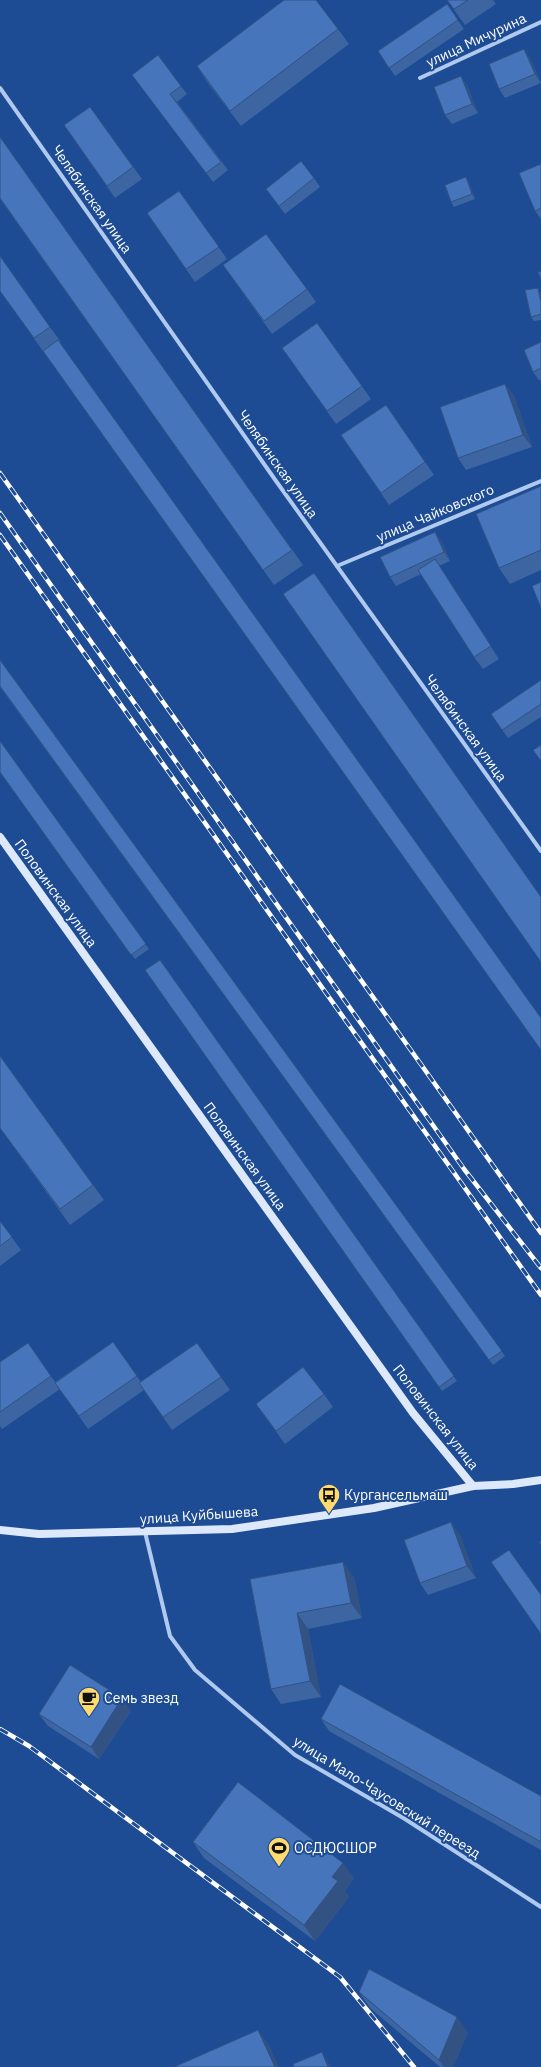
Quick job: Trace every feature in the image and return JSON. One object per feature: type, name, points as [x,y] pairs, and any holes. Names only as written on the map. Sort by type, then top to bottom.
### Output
[{"type":"main road","name":"Половинская улица","points":[[0,837],[413,1413],[473,1486]]},
{"type":"main road","name":"улица Куйбышева","points":[[0,1530],[39,1534],[232,1529],[374,1508],[473,1486],[513,1484],[541,1480]]},
{"type":"street","name":"улица Мичурина","points":[[420,78],[541,22]]},
{"type":"street","name":"Челябинская улица","points":[[0,88],[337,566],[541,851]]},
{"type":"street","name":"улица Чайковского","points":[[337,566],[541,481]]},
{"type":"street","name":"улица Мало-Чаусовский переезд","points":[[145,1532],[170,1636],[195,1670],[295,1755],[405,1819],[541,1907]]},
{"type":"building","points":[[284,0],[316,0],[338,29],[230,111],[197,66]]},
{"type":"building","points":[[447,0],[468,0],[454,9]]},
{"type":"building","points":[[447,4],[458,20],[389,68],[378,51]]},
{"type":"building","points":[[524,49],[535,74],[499,89],[489,64]]},
{"type":"building","points":[[158,55],[181,86],[170,94],[221,162],[206,173],[132,75]]},
{"type":"building","points":[[461,76],[472,104],[445,115],[434,87]]},
{"type":"building","points":[[90,107],[133,167],[107,186],[64,125]]},
{"type":"building","points":[[0,137],[292,550],[263,570],[0,198]]},
{"type":"building","points":[[301,161],[314,178],[279,206],[266,189]]},
{"type":"building","points":[[541,164],[541,208],[535,211],[519,173]]},
{"type":"building","points":[[466,177],[472,194],[451,202],[445,185]]},
{"type":"building","points":[[179,191],[219,247],[186,269],[147,213]]},
{"type":"building","points":[[266,234],[307,289],[264,321],[223,265]]},
{"type":"building","points":[[0,256],[50,327],[34,338],[0,291]]},
{"type":"building","points":[[541,271],[541,279],[538,272]]},
{"type":"building","points":[[538,288],[541,303],[541,314],[531,317],[525,290]]},
{"type":"building","points":[[317,323],[362,386],[327,411],[282,348]]},
{"type":"building","points":[[58,340],[541,1018],[541,1050],[43,351]]},
{"type":"building","points":[[541,342],[541,368],[533,372],[524,350]]},
{"type":"building","points":[[505,384],[523,435],[458,458],[440,407]]},
{"type":"building","points":[[386,405],[425,462],[381,493],[341,435]]},
{"type":"building","points":[[541,486],[541,550],[499,568],[476,514]]},
{"type":"building","points":[[435,532],[444,552],[390,577],[380,557]]},
{"type":"building","points":[[435,559],[491,646],[474,657],[418,570]]},
{"type":"building","points":[[314,573],[541,897],[541,962],[283,594]]},
{"type":"building","points":[[541,582],[541,608],[532,586]]},
{"type":"building","points":[[0,660],[502,1351],[489,1360],[0,686]]},
{"type":"building","points":[[541,680],[541,704],[502,730],[491,714]]},
{"type":"building","points":[[0,741],[146,944],[131,955],[0,772]]},
{"type":"building","points":[[541,745],[541,761],[533,750]]},
{"type":"building","points":[[160,960],[454,1376],[439,1387],[145,970]]},
{"type":"building","points":[[0,1056],[93,1185],[60,1209],[0,1128]]},
{"type":"building","points":[[0,1221],[12,1237],[0,1246]]},
{"type":"building","points":[[113,1342],[137,1376],[79,1416],[55,1383]]},
{"type":"building","points":[[28,1343],[51,1376],[0,1412],[0,1362]]},
{"type":"building","points":[[197,1343],[221,1377],[163,1417],[139,1383]]},
{"type":"building","points":[[303,1367],[324,1394],[276,1431],[256,1404]]},
{"type":"building","points":[[451,1522],[467,1566],[420,1583],[404,1540]]},
{"type":"building","points":[[509,1550],[541,1595],[541,1634],[491,1562]]},
{"type":"building","points":[[343,1562],[351,1603],[297,1613],[310,1681],[271,1689],[250,1579]]},
{"type":"building","name":"Семь звезд","points":[[70,1665],[122,1698],[91,1747],[39,1714]]},
{"type":"building","points":[[340,1684],[541,1796],[541,1842],[321,1719]]},
{"type":"building","name":"ОСДЮСШОР","points":[[238,1782],[343,1863],[332,1877],[338,1881],[304,1925],[193,1842]]},
{"type":"building","points":[[369,1969],[457,2017],[439,2060],[359,1992]]},
{"type":"building","points":[[258,2030],[275,2067],[174,2067]]},
{"type":"building","points":[[322,2052],[328,2067],[294,2067],[293,2064]]},
{"type":"railway","points":[[0,473],[541,1233]]},
{"type":"railway","points":[[0,513],[464,1169],[541,1268]]},
{"type":"railway","points":[[0,535],[541,1295]]},
{"type":"railway","points":[[0,1729],[29,1746],[340,1977],[414,2067]]},
{"type":"place","name":"Кургансельмаш","points":[[329,1514]]},
{"type":"place","name":"Семь звезд","points":[[89,1718]]},
{"type":"place","name":"ОСДЮСШОР","points":[[279,1868]]}]
